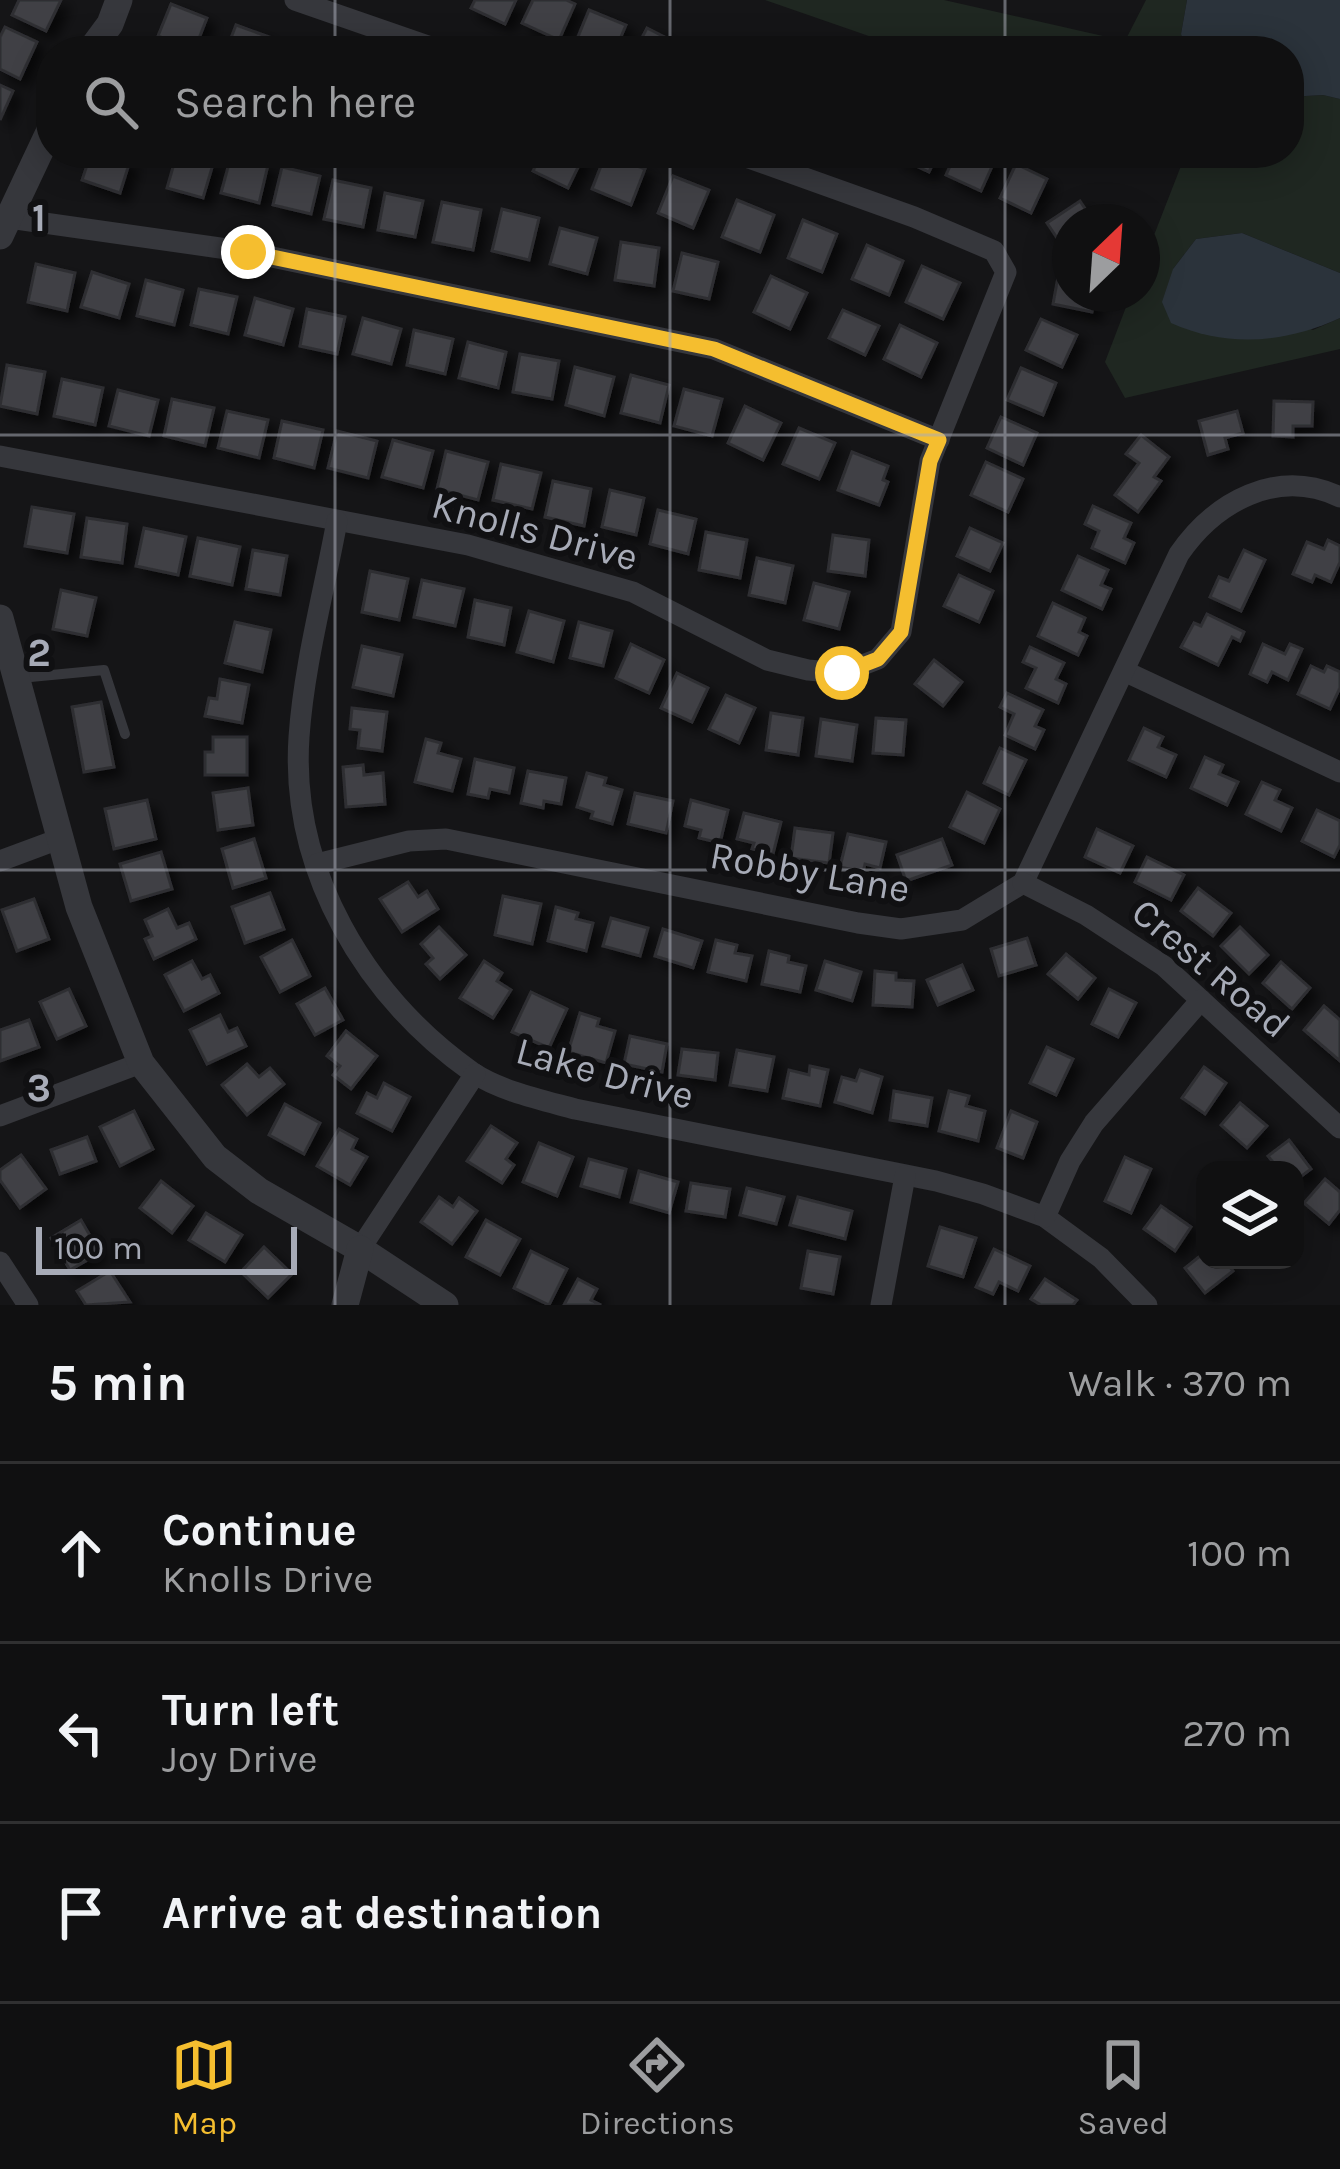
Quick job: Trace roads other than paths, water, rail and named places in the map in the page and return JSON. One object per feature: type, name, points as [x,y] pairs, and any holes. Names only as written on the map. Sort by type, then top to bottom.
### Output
[{"type":"street","points":[[101,36],[119,0]]},
{"type":"street","points":[[296,0],[399,36]]},
{"type":"street","points":[[36,160],[5,227],[248,252],[714,349],[939,440]]},
{"type":"street","name":"Knolls Drive","points":[[0,456],[468,545],[610,582],[767,660],[842,673],[878,659],[901,632],[930,461],[1006,272],[994,251],[776,168]]},
{"type":"street","points":[[1023,883],[1179,554],[1197,529],[1223,506],[1275,487],[1308,486],[1340,497]]},
{"type":"street","name":"Lake Drive","points":[[338,521],[299,738],[303,818],[335,917],[362,963],[401,1011],[475,1074],[575,1109],[905,1176],[983,1194],[1045,1217],[1101,1258],[1147,1305]]},
{"type":"street","points":[[0,618],[79,907],[141,1063],[215,1157],[259,1191],[446,1305]]},
{"type":"street","points":[[1124,671],[1340,772]]},
{"type":"street","points":[[0,861],[59,838]]},
{"type":"street","name":"Robby Lane","points":[[317,864],[409,841],[446,839],[902,929],[962,920],[1023,883]]},
{"type":"street","name":"Crest Road","points":[[1023,883],[1122,936],[1164,966],[1340,1128]]},
{"type":"street","points":[[1045,1217],[1070,1161],[1094,1123],[1201,1000]]},
{"type":"street","points":[[0,1116],[141,1063]]},
{"type":"street","points":[[345,1305],[360,1250],[475,1074]]},
{"type":"street","points":[[881,1305],[905,1176]]},
{"type":"street","points":[[0,1262],[28,1305]]},
{"type":"lane","points":[[16,679],[104,670],[124,734]]}]
